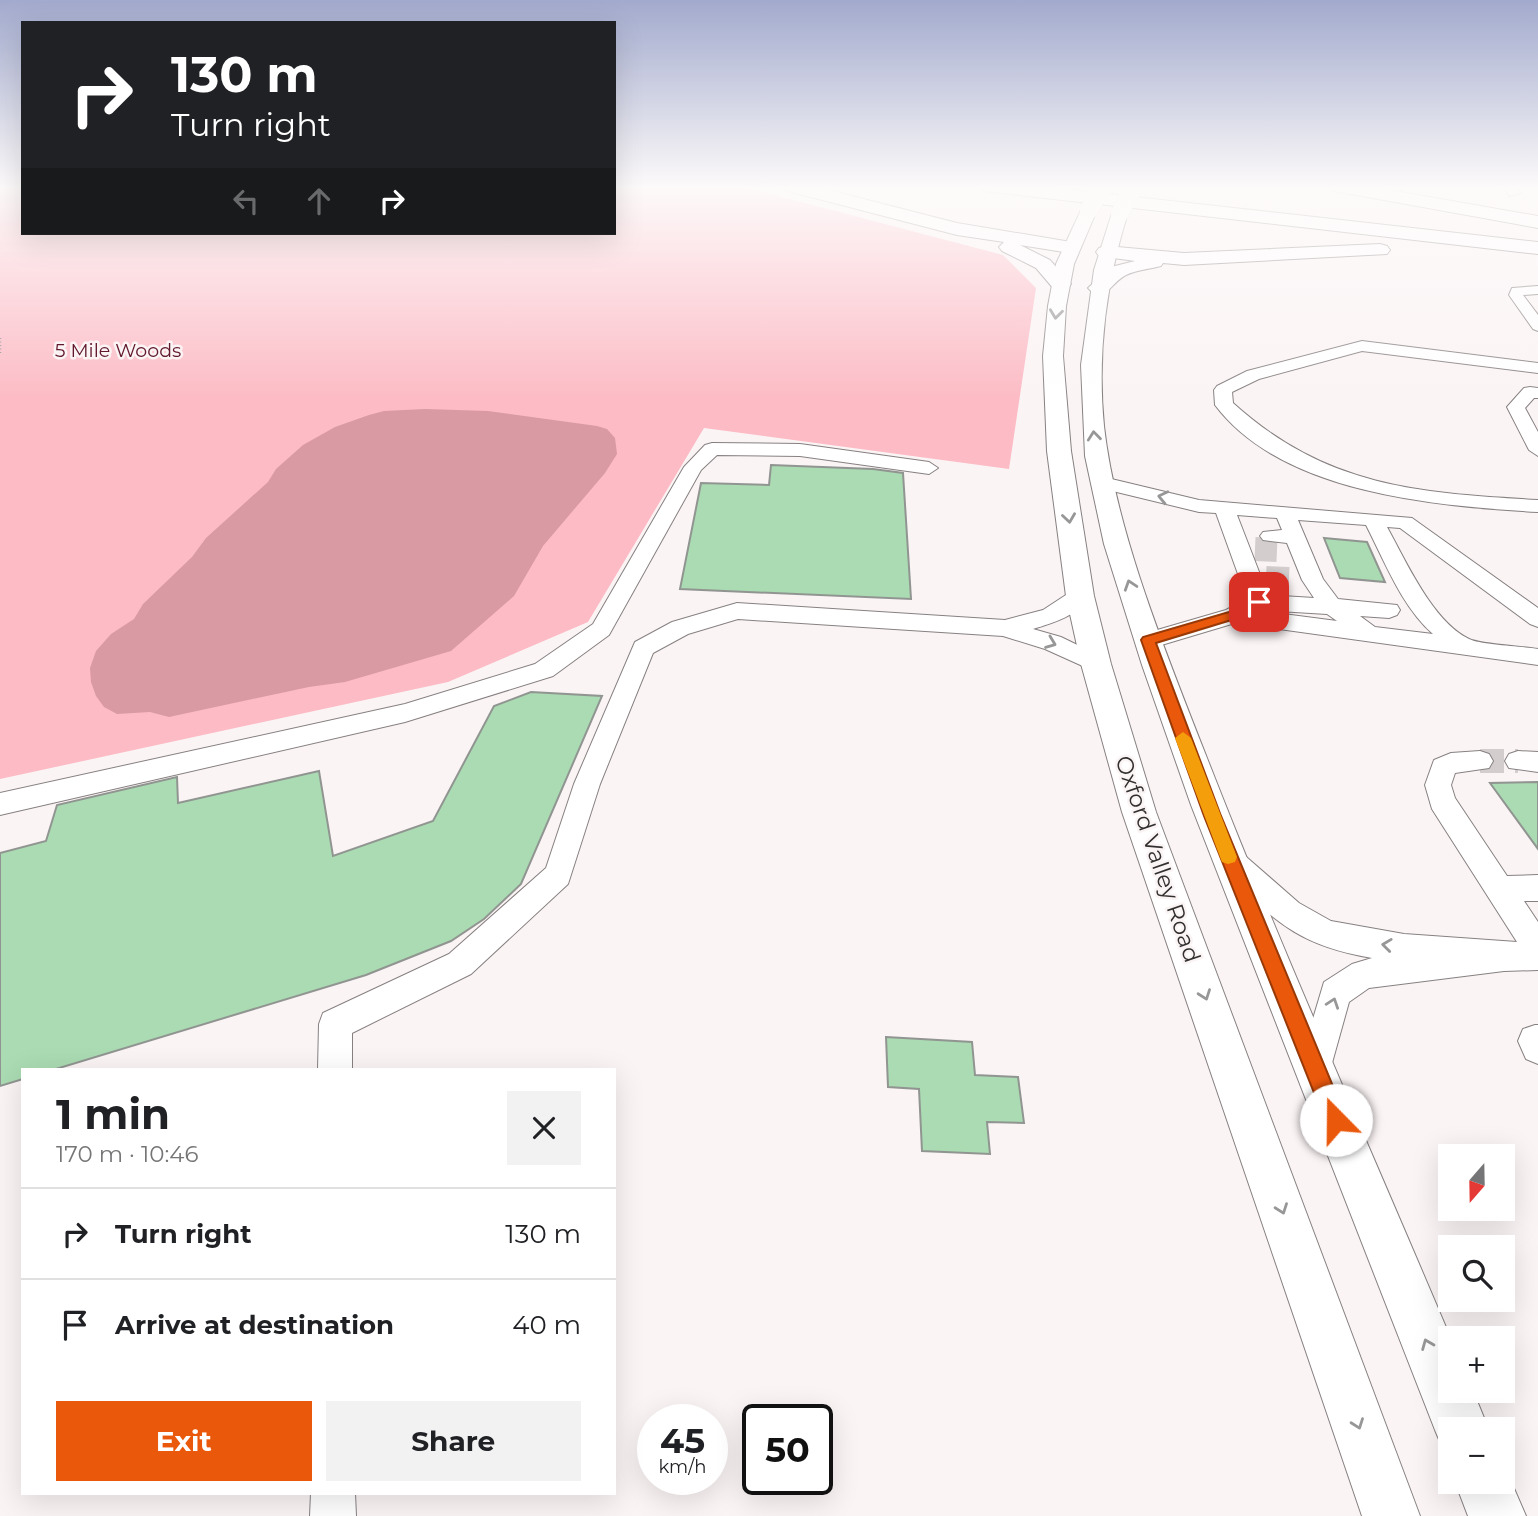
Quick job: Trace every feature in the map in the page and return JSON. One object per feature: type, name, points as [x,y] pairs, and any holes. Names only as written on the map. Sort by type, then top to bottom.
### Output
[{"type":"highway","points":[[1031,257],[1050,270],[1060,284]]},
{"type":"highway","points":[[1159,257],[1184,259]]},
{"type":"highway","points":[[1099,288],[1111,275],[1126,267],[1184,259],[1237,257]]},
{"type":"main road","name":"Oxford Valley Road","points":[[1067,257],[1060,284],[1054,330],[1053,384],[1059,451],[1080,596],[1096,664],[1139,812],[1391,1516]]},
{"type":"main road","points":[[1106,257],[1099,288],[1092,400],[1097,456],[1120,554],[1148,640],[1230,861],[1457,1417]]},
{"type":"main road","points":[[1488,1494],[1497,1516]]},
{"type":"street","points":[[1538,290],[1517,291],[1538,326]]},
{"type":"street","points":[[1538,368],[1362,346],[1253,374],[1223,390],[1224,405],[1240,423],[1298,459],[1348,481],[1392,492],[1538,506]]},
{"type":"street","points":[[1538,393],[1530,392],[1516,407],[1538,450]]},
{"type":"street","points":[[0,804],[405,713],[544,670],[601,629],[693,467],[712,449],[800,450],[929,468]]},
{"type":"street","points":[[1103,483],[1199,506],[1405,522],[1538,619]]},
{"type":"street","points":[[1224,508],[1271,557],[1368,633]]},
{"type":"street","points":[[1259,602],[1285,512]]},
{"type":"street","points":[[1373,519],[1411,591],[1432,621],[1463,647]]},
{"type":"street","points":[[1004,628],[1051,616],[1080,596]]},
{"type":"street","points":[[1148,640],[1234,615],[1259,602],[1389,610]]},
{"type":"street","points":[[335,1068],[335,1024],[460,964],[558,875],[587,784],[643,648],[680,628],[737,611],[1004,628],[1053,643],[1096,664]]},
{"type":"street","points":[[1234,615],[1538,657]]},
{"type":"street","points":[[1480,761],[1451,763],[1443,767],[1438,785],[1442,801],[1538,947]]},
{"type":"street","points":[[1230,861],[1294,917],[1328,934],[1392,946],[1504,957]]},
{"type":"street","points":[[1500,889],[1538,888]]},
{"type":"street","points":[[1315,1069],[1335,993],[1363,974],[1504,957],[1538,956]]},
{"type":"street","points":[[1538,1041],[1535,1041],[1538,1046]]},
{"type":"street","points":[[333,1495],[333,1516]]},
{"type":"path","points":[[0,338],[0,354]]},
{"type":"green space","name":"5 Mile Woods","points":[[0,257],[1005,257],[1036,288],[1009,469],[704,428],[588,622],[448,682],[0,779]]},
{"type":"shaded area","points":[[384,411],[488,411],[597,426],[607,429],[615,438],[617,454],[605,473],[543,546],[514,596],[451,651],[345,682],[309,687],[169,717],[150,712],[117,714],[104,707],[91,682],[90,668],[96,651],[111,634],[134,619],[143,604],[192,557],[206,538],[268,482],[276,469],[303,445],[335,427]]},
{"type":"building","points":[[771,465],[873,469],[903,473],[911,599],[680,589],[701,483],[769,485]]},
{"type":"building","points":[[1324,538],[1367,542],[1385,582],[1340,578]]},
{"type":"building","points":[[531,692],[602,696],[521,884],[484,919],[451,941],[366,975],[59,1068],[21,1068],[21,1080],[0,1086],[0,853],[46,841],[57,805],[177,777],[178,803],[319,771],[333,856],[433,821],[494,706]]},
{"type":"building","points":[[1538,782],[1538,849],[1490,783]]},
{"type":"building","points":[[886,1037],[972,1042],[975,1075],[1018,1077],[1024,1123],[987,1122],[990,1154],[922,1151],[919,1089],[888,1087]]},
{"type":"tunnel","points":[[1255,549],[1277,550]]},
{"type":"tunnel","points":[[1266,578],[1289,579]]},
{"type":"tunnel","points":[[1480,761],[1518,761]]},
{"type":"slow traffic","points":[[1183,738],[1228,857]]},
{"type":"route","points":[[1259,602],[1234,615],[1148,640],[1212,816],[1336,1120]]}]
